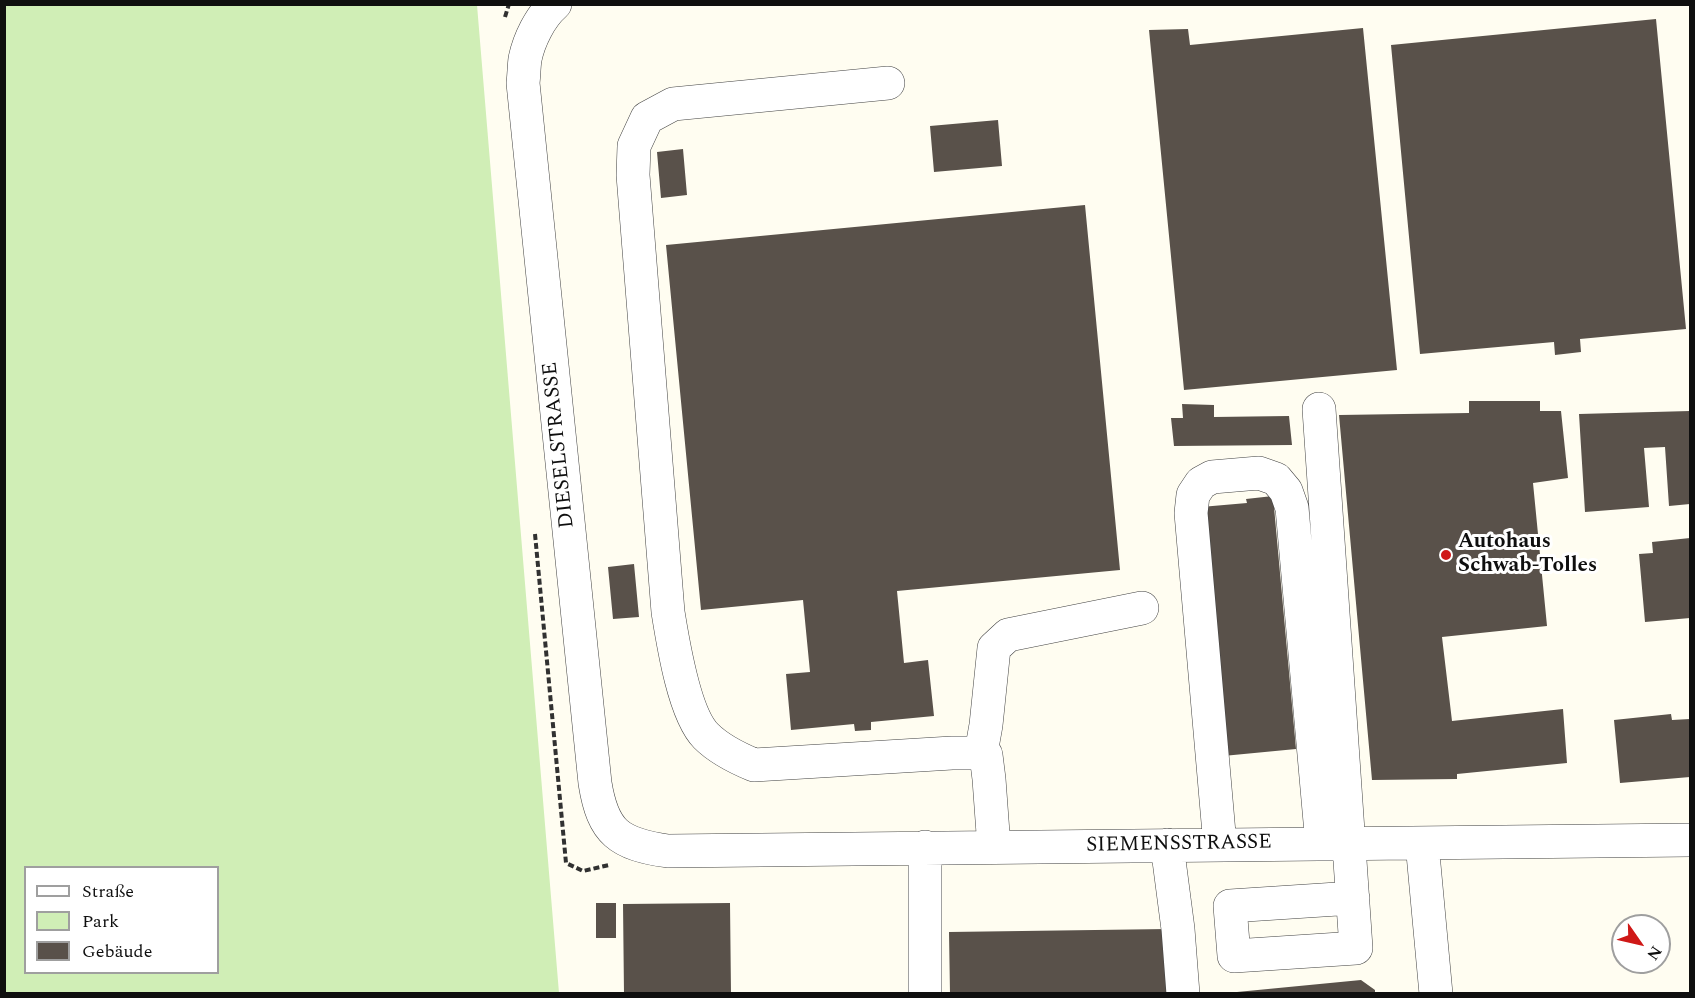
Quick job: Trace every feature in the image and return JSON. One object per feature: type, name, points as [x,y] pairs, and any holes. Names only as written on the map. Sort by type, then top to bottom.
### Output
[{"type":"street","name":"DIESELSTRASSE","points":[[555,4],[548,10],[535,32],[525,57],[524,83],[595,783],[598,805],[608,824],[622,838],[643,847],[668,851]]},
{"type":"street","points":[[888,83],[673,104],[647,118],[634,146],[633,175],[668,612],[676,656],[693,718],[706,736],[733,756],[754,765],[981,753],[986,755],[994,847]]},
{"type":"street","points":[[1319,409],[1335,843]]},
{"type":"street","points":[[1220,845],[1191,513],[1193,495],[1201,483],[1212,477],[1259,473],[1276,479],[1286,492],[1292,508],[1335,843],[1353,898]]},
{"type":"street","points":[[981,753],[994,648],[1008,635],[1142,608]]},
{"type":"street","name":"SIEMENSSTRASSE","points":[[668,851],[1690,840]]},
{"type":"street","points":[[1422,843],[1436,993]]},
{"type":"street","points":[[1167,845],[1178,929],[1183,993]]},
{"type":"street","points":[[925,847],[925,993]]},
{"type":"green space","points":[[5,4],[477,5],[559,993],[5,993]]},
{"type":"building","points":[[1656,19],[1686,329],[1580,339],[1581,352],[1555,355],[1554,342],[1420,354],[1391,45]]},
{"type":"building","points":[[1363,28],[1397,370],[1184,390],[1149,30],[1188,29],[1190,45]]},
{"type":"building","points":[[998,120],[1002,166],[934,172],[930,126]]},
{"type":"building","points":[[683,149],[687,195],[661,198],[657,152]]},
{"type":"building","points":[[1085,205],[1120,570],[897,591],[904,663],[928,660],[934,716],[871,722],[871,730],[855,731],[854,724],[791,730],[786,674],[810,672],[803,600],[701,610],[666,245]]},
{"type":"building","name":"Autohaus Schwab-Tolles","points":[[1469,401],[1540,401],[1540,411],[1561,411],[1568,478],[1533,483],[1547,626],[1442,637],[1452,721],[1563,709],[1567,763],[1457,774],[1457,779],[1372,780],[1339,415],[1469,413]]},
{"type":"building","points":[[1182,404],[1214,405],[1214,417],[1289,416],[1292,445],[1174,446],[1171,418],[1183,418]]},
{"type":"building","points":[[1690,411],[1690,504],[1669,506],[1665,447],[1644,448],[1649,507],[1585,512],[1579,414]]},
{"type":"building","points":[[1273,496],[1296,749],[1223,756],[1201,507],[1247,503],[1246,499]]},
{"type":"building","points":[[1690,538],[1690,618],[1645,622],[1639,554],[1653,553],[1652,542]]},
{"type":"building","points":[[634,564],[639,617],[613,619],[608,567]]},
{"type":"building","points":[[1671,714],[1672,720],[1690,719],[1690,777],[1620,783],[1614,720]]},
{"type":"building","points":[[596,903],[616,903],[616,938],[596,938]]},
{"type":"building","points":[[730,903],[731,994],[624,994],[623,904]]},
{"type":"building","points":[[1168,929],[1169,994],[950,994],[949,932]]},
{"type":"building","points":[[1361,980],[1375,990],[1375,994],[1237,994],[1237,992]]},
{"type":"place","name":"Autohaus Schwab-Tolles","points":[[1446,555]]}]
